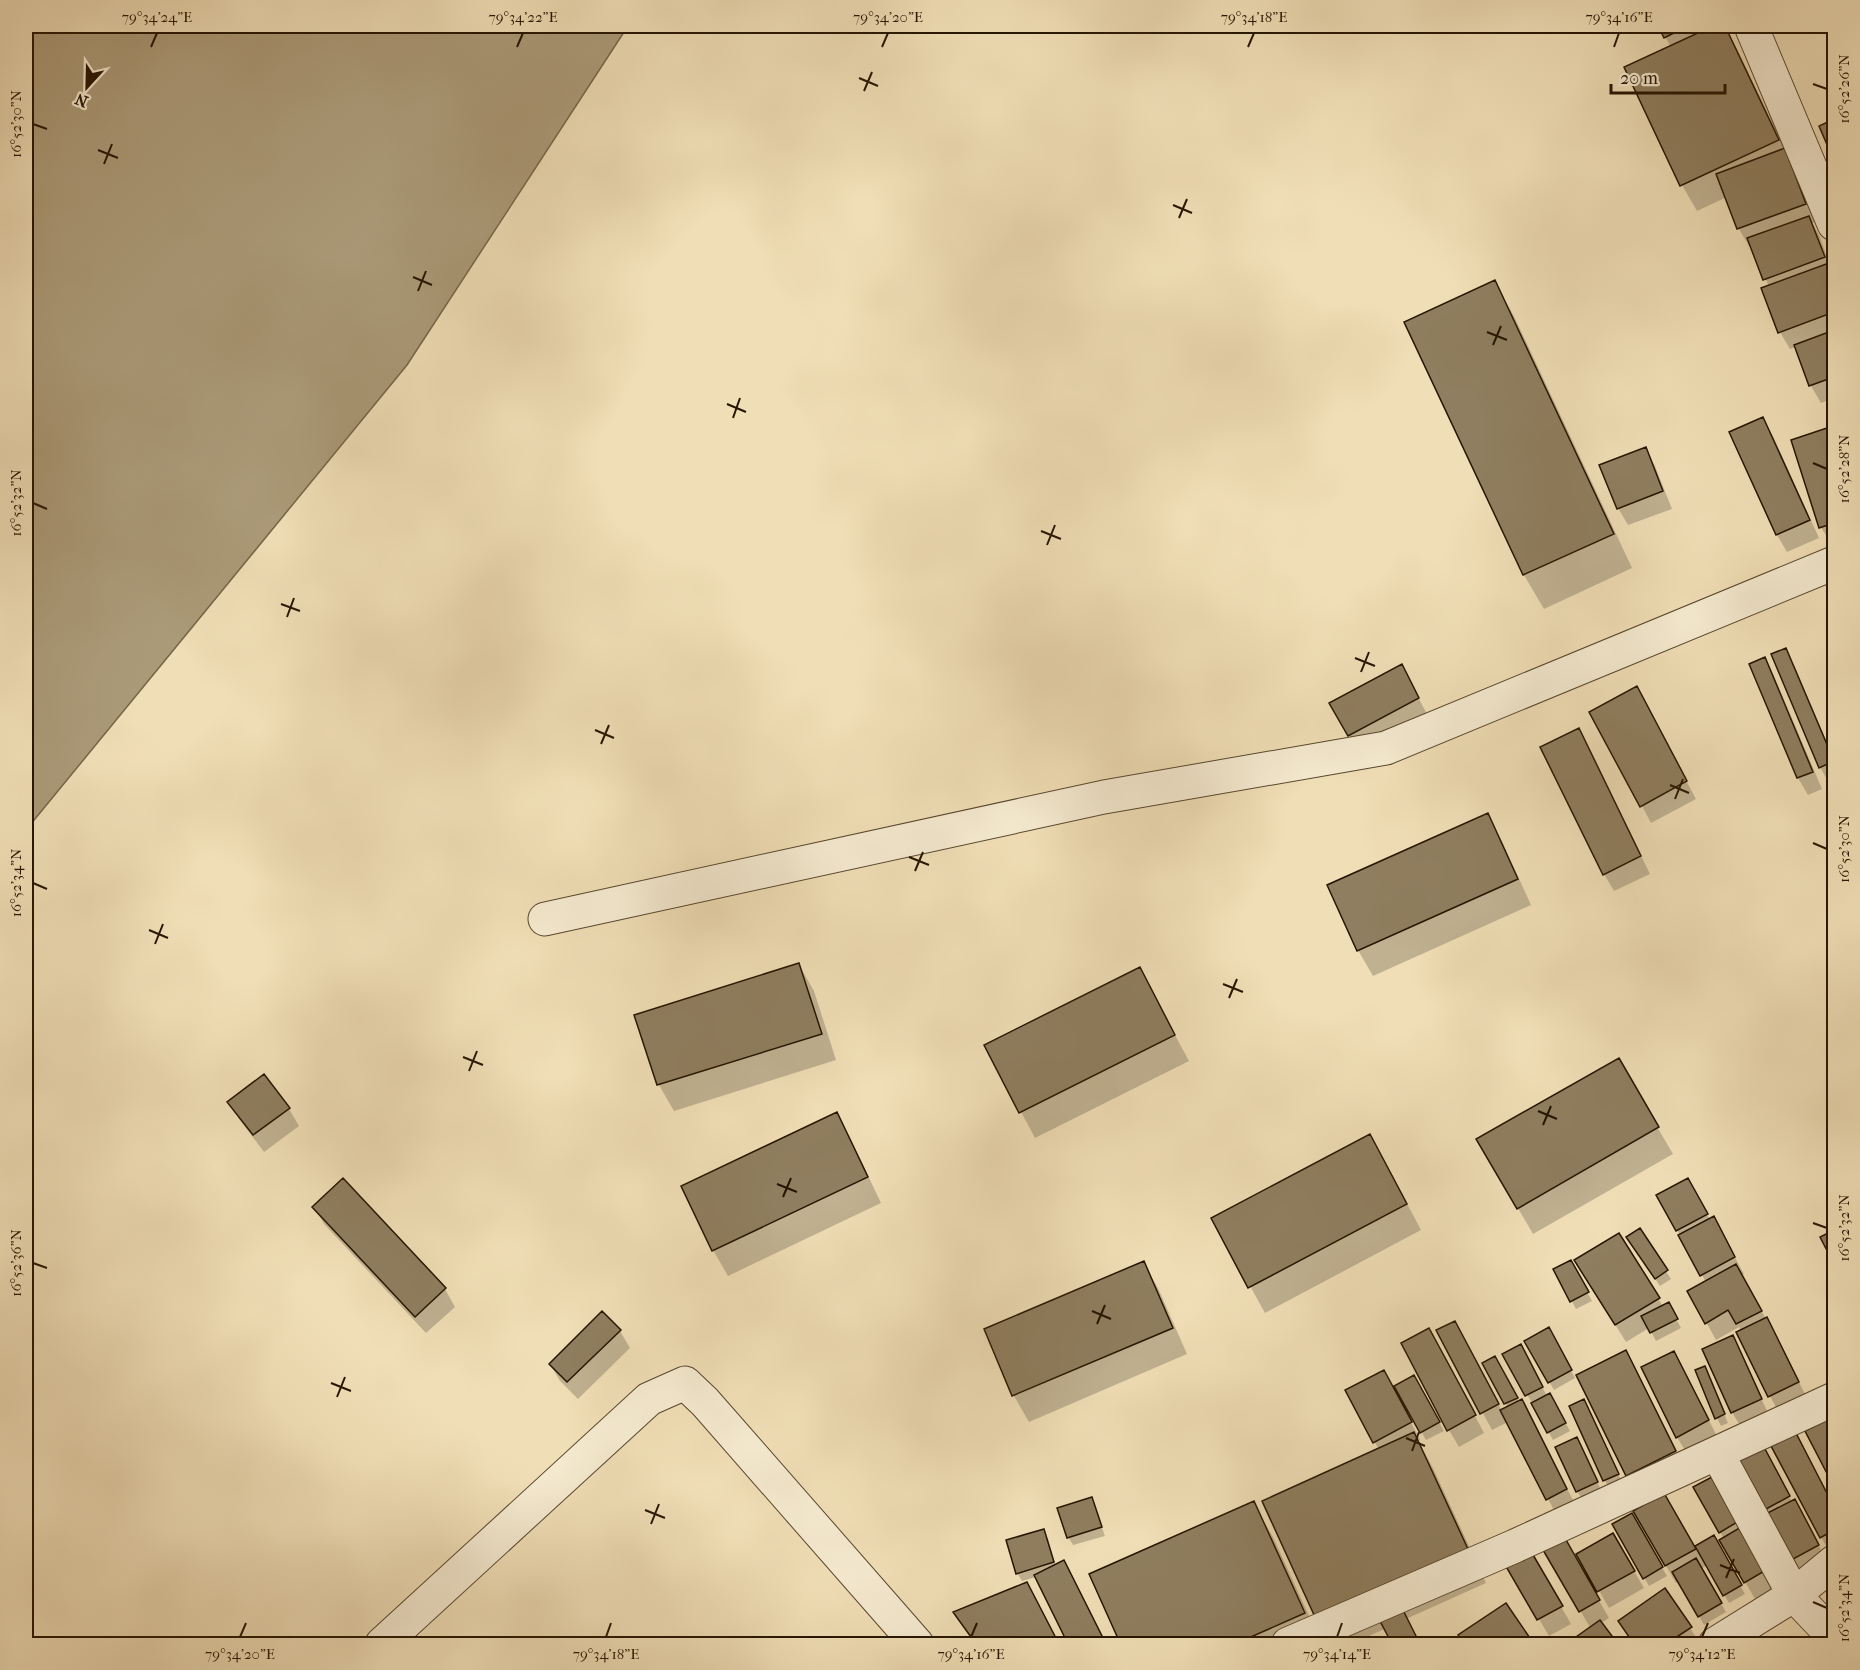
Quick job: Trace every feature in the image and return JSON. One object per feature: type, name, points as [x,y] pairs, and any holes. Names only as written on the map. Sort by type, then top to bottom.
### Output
[{"type":"street","points":[[1751,26],[1834,224]]},
{"type":"street","points":[[545,919],[1104,797],[1386,748],[1834,563]]},
{"type":"street","points":[[382,1644],[649,1399],[685,1383],[705,1402],[917,1644]]},
{"type":"street","points":[[1288,1644],[1515,1546],[1834,1399]]},
{"type":"street","points":[[1717,1453],[1794,1595],[1834,1637]]},
{"type":"street","points":[[1715,1644],[1794,1595],[1834,1562]]},
{"type":"shaded area","points":[[26,26],[628,26],[407,365],[26,830]]},
{"type":"building","points":[[1658,26],[1688,26],[1664,38]]},
{"type":"building","points":[[1713,26],[1725,26],[1779,140],[1680,186],[1624,67]]},
{"type":"building","points":[[1834,119],[1834,161],[1819,126]]},
{"type":"building","points":[[1785,148],[1806,204],[1737,229],[1716,174]]},
{"type":"building","points":[[1809,216],[1825,257],[1763,280],[1747,238]]},
{"type":"building","points":[[1829,263],[1834,278],[1834,312],[1778,333],[1761,288]]},
{"type":"building","points":[[1495,280],[1614,534],[1523,575],[1404,322]]},
{"type":"building","points":[[1834,330],[1834,377],[1809,386],[1794,345]]},
{"type":"building","points":[[1763,417],[1810,520],[1776,535],[1729,432]]},
{"type":"building","points":[[1827,428],[1834,449],[1834,523],[1819,528],[1791,440]]},
{"type":"building","points":[[1646,447],[1663,491],[1617,509],[1599,465]]},
{"type":"building","points":[[1786,648],[1834,761],[1819,768],[1771,654]]},
{"type":"building","points":[[1765,657],[1813,772],[1797,778],[1749,664]]},
{"type":"building","points":[[1402,664],[1419,698],[1348,736],[1329,703]]},
{"type":"building","points":[[1637,686],[1687,781],[1640,807],[1589,712]]},
{"type":"building","points":[[1579,728],[1641,856],[1603,875],[1540,747]]},
{"type":"building","points":[[1488,813],[1518,879],[1357,951],[1327,885]]},
{"type":"building","points":[[799,963],[822,1034],[657,1085],[634,1015]]},
{"type":"building","points":[[1140,967],[1175,1035],[1019,1113],[984,1045]]},
{"type":"building","points":[[1619,1058],[1659,1127],[1517,1209],[1476,1139]]},
{"type":"building","points":[[264,1074],[290,1108],[253,1135],[227,1102]]},
{"type":"building","points":[[837,1112],[868,1177],[712,1251],[681,1186]]},
{"type":"building","points":[[1370,1134],[1407,1204],[1248,1288],[1211,1218]]},
{"type":"building","points":[[343,1178],[446,1288],[415,1317],[312,1207]]},
{"type":"building","points":[[1688,1178],[1708,1214],[1676,1231],[1656,1195]]},
{"type":"building","points":[[1714,1216],[1735,1257],[1700,1276],[1678,1235]]},
{"type":"building","points":[[1640,1228],[1668,1270],[1655,1279],[1626,1237]]},
{"type":"building","points":[[1834,1230],[1834,1264],[1820,1237]]},
{"type":"building","points":[[1619,1233],[1660,1298],[1615,1325],[1574,1260]]},
{"type":"building","points":[[1571,1260],[1589,1292],[1570,1302],[1553,1269]]},
{"type":"building","points":[[1144,1261],[1173,1328],[1012,1396],[984,1329]]},
{"type":"building","points":[[1736,1264],[1762,1311],[1736,1324],[1728,1310],[1705,1324],[1687,1291]]},
{"type":"building","points":[[1669,1302],[1678,1319],[1650,1333],[1641,1316]]},
{"type":"building","points":[[602,1311],[621,1330],[567,1382],[549,1364]]},
{"type":"building","points":[[1767,1317],[1799,1382],[1768,1397],[1736,1332]]},
{"type":"building","points":[[1455,1321],[1499,1404],[1480,1414],[1436,1330]]},
{"type":"building","points":[[1549,1327],[1572,1370],[1548,1383],[1524,1341]]},
{"type":"building","points":[[1429,1328],[1476,1415],[1447,1431],[1401,1343]]},
{"type":"building","points":[[1733,1335],[1762,1399],[1731,1413],[1702,1349]]},
{"type":"building","points":[[1521,1344],[1543,1387],[1525,1396],[1502,1354]]},
{"type":"building","points":[[1626,1350],[1676,1451],[1626,1476],[1576,1375]]},
{"type":"building","points":[[1674,1351],[1709,1420],[1676,1438],[1641,1367]]},
{"type":"building","points":[[1495,1356],[1518,1398],[1504,1404],[1482,1363]]},
{"type":"building","points":[[1705,1366],[1725,1414],[1715,1419],[1695,1370]]},
{"type":"building","points":[[1384,1370],[1412,1422],[1373,1443],[1345,1390]]},
{"type":"building","points":[[1414,1375],[1440,1422],[1420,1433],[1394,1386]]},
{"type":"building","points":[[1550,1393],[1566,1423],[1547,1433],[1531,1403]]},
{"type":"building","points":[[1522,1399],[1567,1489],[1546,1500],[1500,1410]]},
{"type":"building","points":[[1584,1399],[1619,1474],[1603,1481],[1569,1406]]},
{"type":"building","points":[[1834,1416],[1834,1487],[1805,1431]]},
{"type":"building","points":[[1414,1432],[1468,1549],[1315,1617],[1262,1501]]},
{"type":"building","points":[[1796,1433],[1834,1507],[1834,1530],[1820,1538],[1771,1446]]},
{"type":"building","points":[[1577,1437],[1598,1482],[1576,1492],[1555,1447]]},
{"type":"building","points":[[1764,1447],[1790,1496],[1757,1514],[1730,1464]]},
{"type":"building","points":[[1723,1471],[1749,1515],[1719,1533],[1693,1487]]},
{"type":"building","points":[[1664,1493],[1696,1549],[1665,1566],[1633,1511]]},
{"type":"building","points":[[1092,1497],[1102,1527],[1067,1538],[1057,1508]]},
{"type":"building","points":[[1795,1499],[1819,1545],[1784,1564],[1760,1517]]},
{"type":"building","points":[[1254,1501],[1305,1613],[1235,1644],[1115,1644],[1120,1643],[1089,1574]]},
{"type":"building","points":[[1632,1513],[1663,1567],[1643,1579],[1612,1524]]},
{"type":"building","points":[[1748,1523],[1773,1566],[1744,1583],[1719,1540]]},
{"type":"building","points":[[1044,1529],[1054,1562],[1016,1574],[1006,1540]]},
{"type":"building","points":[[1613,1533],[1635,1571],[1597,1592],[1576,1554]]},
{"type":"building","points":[[1714,1535],[1742,1585],[1723,1596],[1695,1546]]},
{"type":"building","points":[[1565,1538],[1600,1600],[1579,1612],[1543,1550]]},
{"type":"building","points":[[1529,1548],[1563,1606],[1537,1620],[1504,1563]]},
{"type":"building","points":[[1696,1558],[1722,1603],[1698,1617],[1672,1572]]},
{"type":"building","points":[[1064,1560],[1102,1636],[1085,1644],[1068,1644],[1034,1575]]},
{"type":"building","points":[[1027,1582],[1059,1644],[976,1644],[953,1612]]},
{"type":"building","points":[[1665,1588],[1692,1627],[1666,1644],[1634,1644],[1618,1621]]},
{"type":"building","points":[[1506,1603],[1534,1644],[1465,1644],[1458,1635]]},
{"type":"building","points":[[1403,1610],[1420,1644],[1392,1644],[1380,1621]]},
{"type":"building","points":[[1600,1620],[1618,1644],[1566,1644]]}]
